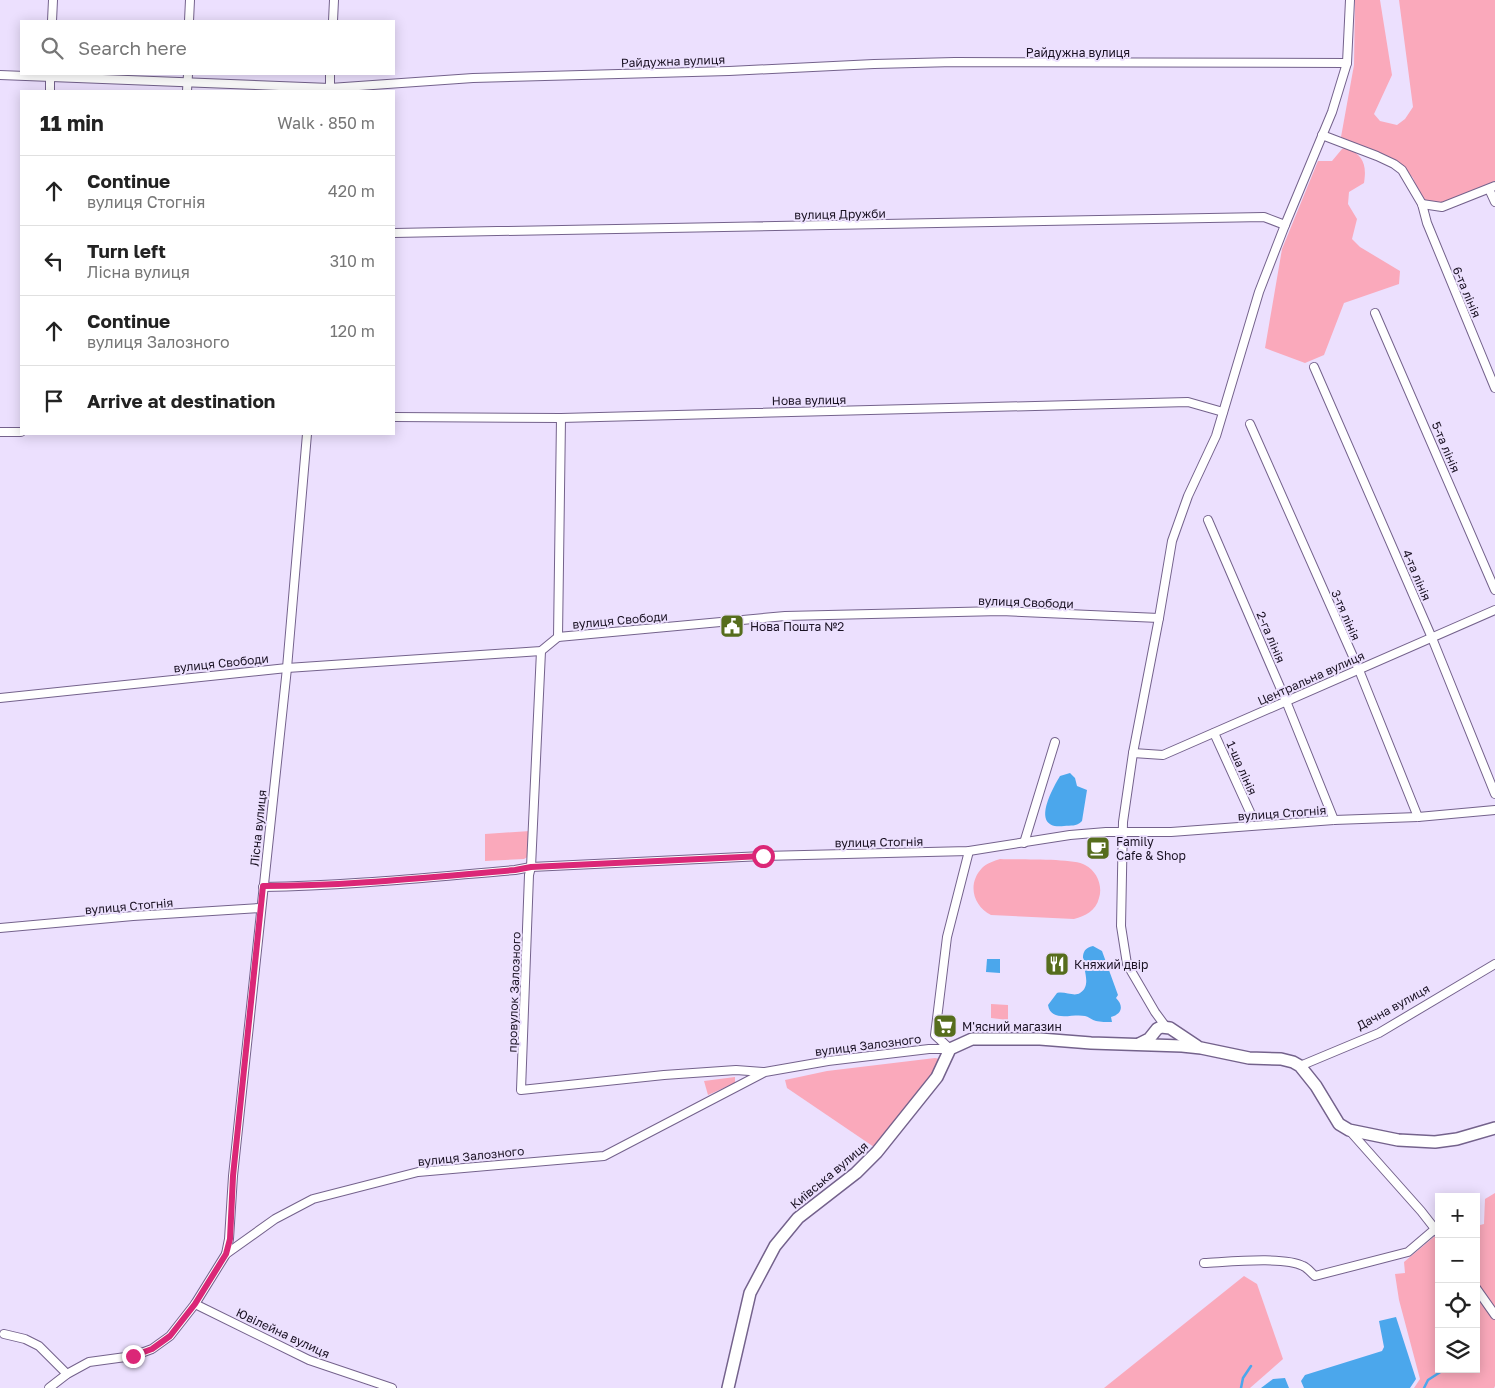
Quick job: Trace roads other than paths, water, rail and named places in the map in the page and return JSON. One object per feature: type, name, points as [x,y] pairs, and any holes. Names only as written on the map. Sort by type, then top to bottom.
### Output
[{"type":"street","points":[[52,20],[53,0]]},
{"type":"street","points":[[189,20],[190,0]]},
{"type":"street","points":[[333,20],[334,0]]},
{"type":"street","points":[[1162,1046],[1171,1043],[1173,1035],[1155,1012],[1127,964],[1121,926],[1122,833],[1133,753],[1172,541],[1188,496],[1216,436],[1260,292],[1285,225],[1332,112],[1347,63],[1350,0]]},
{"type":"street","name":"Райдужна вулиця","points":[[0,75],[50,75],[330,89],[473,78],[729,71],[874,64],[955,62],[1347,63]]},
{"type":"street","points":[[50,75],[50,90]]},
{"type":"street","points":[[187,90],[188,75]]},
{"type":"street","points":[[330,75],[330,89]]},
{"type":"street","name":"6-та лінія","points":[[1322,135],[1394,164],[1402,170],[1422,204],[1426,223],[1495,388]]},
{"type":"street","points":[[1422,204],[1442,207],[1492,188],[1495,202]]},
{"type":"street","name":"вулиця Дружби","points":[[395,233],[1264,218],[1285,225]]},
{"type":"street","name":"5-та лінія","points":[[1375,313],[1495,590]]},
{"type":"street","name":"4-та лінія","points":[[1314,367],[1432,638],[1495,794]]},
{"type":"street","name":"Нова вулиця","points":[[395,417],[561,418],[1188,402],[1223,412]]},
{"type":"street","points":[[558,638],[561,418]]},
{"type":"street","name":"3-тя лінія","points":[[1250,424],[1358,670],[1418,817]]},
{"type":"street","points":[[0,432],[20,432]]},
{"type":"street","name":"Лісна вулиця","points":[[226,1254],[230,1239],[233,1176],[287,668],[307,435]]},
{"type":"street","name":"2-га лінія","points":[[1208,520],[1286,701],[1334,820]]},
{"type":"street","name":"Центральна вулиця","points":[[1133,753],[1162,755],[1495,610]]},
{"type":"street","name":"вулиця Свободи","points":[[0,698],[287,668],[541,651],[558,638],[785,616],[1001,611],[1159,618]]},
{"type":"street","name":"провулок Залозного","points":[[541,651],[531,867],[529,876],[521,1090],[664,1075],[736,1070],[765,1072]]},
{"type":"street","name":"1-ша лінія","points":[[1214,733],[1250,812]]},
{"type":"street","points":[[1024,843],[1055,742]]},
{"type":"street","name":"вулиця Стогнія","points":[[263,886],[368,883],[531,867],[763,856],[969,851],[1070,835],[1171,832],[1334,820],[1418,817],[1495,810]]},
{"type":"street","points":[[969,851],[947,937],[935,1035],[950,1049],[972,1039],[1040,1039],[1201,1048],[1249,1058],[1281,1059],[1293,1062],[1300,1066],[1316,1086],[1339,1124],[1349,1130],[1435,1230]]},
{"type":"street","name":"вулиця Стогнія","points":[[0,928],[133,916],[260,908]]},
{"type":"street","name":"Дачна вулиця","points":[[1300,1066],[1379,1033],[1495,964]]},
{"type":"street","points":[[1155,1012],[1155,1041],[1162,1046]]},
{"type":"street","points":[[1138,1044],[1162,1027],[1169,1029],[1201,1048]]},
{"type":"street","name":"вулиця Залозного","points":[[49,1388],[67,1374],[89,1362],[133,1356],[152,1349],[170,1336],[195,1304],[226,1254],[275,1218],[313,1199],[418,1172],[604,1156],[765,1072],[828,1061],[928,1049],[950,1049]]},
{"type":"street","name":"Київська вулиця","points":[[728,1388],[750,1292],[775,1246],[798,1218],[856,1173],[877,1152],[937,1077],[950,1049]]},
{"type":"street","points":[[1349,1130],[1398,1140],[1435,1142],[1457,1139],[1495,1128]]},
{"type":"street","points":[[1204,1263],[1245,1260],[1293,1262],[1304,1266],[1315,1276],[1408,1252],[1435,1233]]},
{"type":"street","points":[[1480,1294],[1495,1315]]},
{"type":"street","name":"Ювілейна вулиця","points":[[195,1304],[309,1360],[392,1388]]},
{"type":"street","points":[[4,1334],[25,1338],[40,1346],[67,1374]]},
{"type":"water","points":[[1070,773],[1075,778],[1077,786],[1087,790],[1082,821],[1073,825],[1054,826],[1048,822],[1045,816],[1048,799],[1060,776]]},
{"type":"water","points":[[1093,946],[1102,951],[1118,995],[1116,998],[1121,1007],[1120,1012],[1111,1017],[1112,1022],[1096,1021],[1080,1015],[1058,1016],[1053,1014],[1048,1005],[1057,993],[1078,994],[1085,988],[1086,975],[1083,954],[1086,949]]},
{"type":"water","points":[[987,959],[1000,959],[1000,973],[986,972]]},
{"type":"water","points":[[1396,1317],[1416,1379],[1410,1388],[1304,1388],[1301,1381],[1305,1375],[1382,1351],[1384,1347],[1379,1321]]},
{"type":"water","points":[[1285,1378],[1289,1388],[1261,1388],[1273,1379]]},
{"type":"waterway","points":[[1241,1388],[1243,1378],[1251,1366]]},
{"type":"waterway","points":[[1424,1388],[1428,1380],[1439,1373]]},
{"type":"place","name":"Нова Пошта №2","points":[[732,626]]},
{"type":"place","name":"Family Cafe & Shop","points":[[1098,848]]},
{"type":"place","name":"Княжий двір","points":[[1057,964]]},
{"type":"place","name":"М'ясний магазин","points":[[945,1026]]}]
